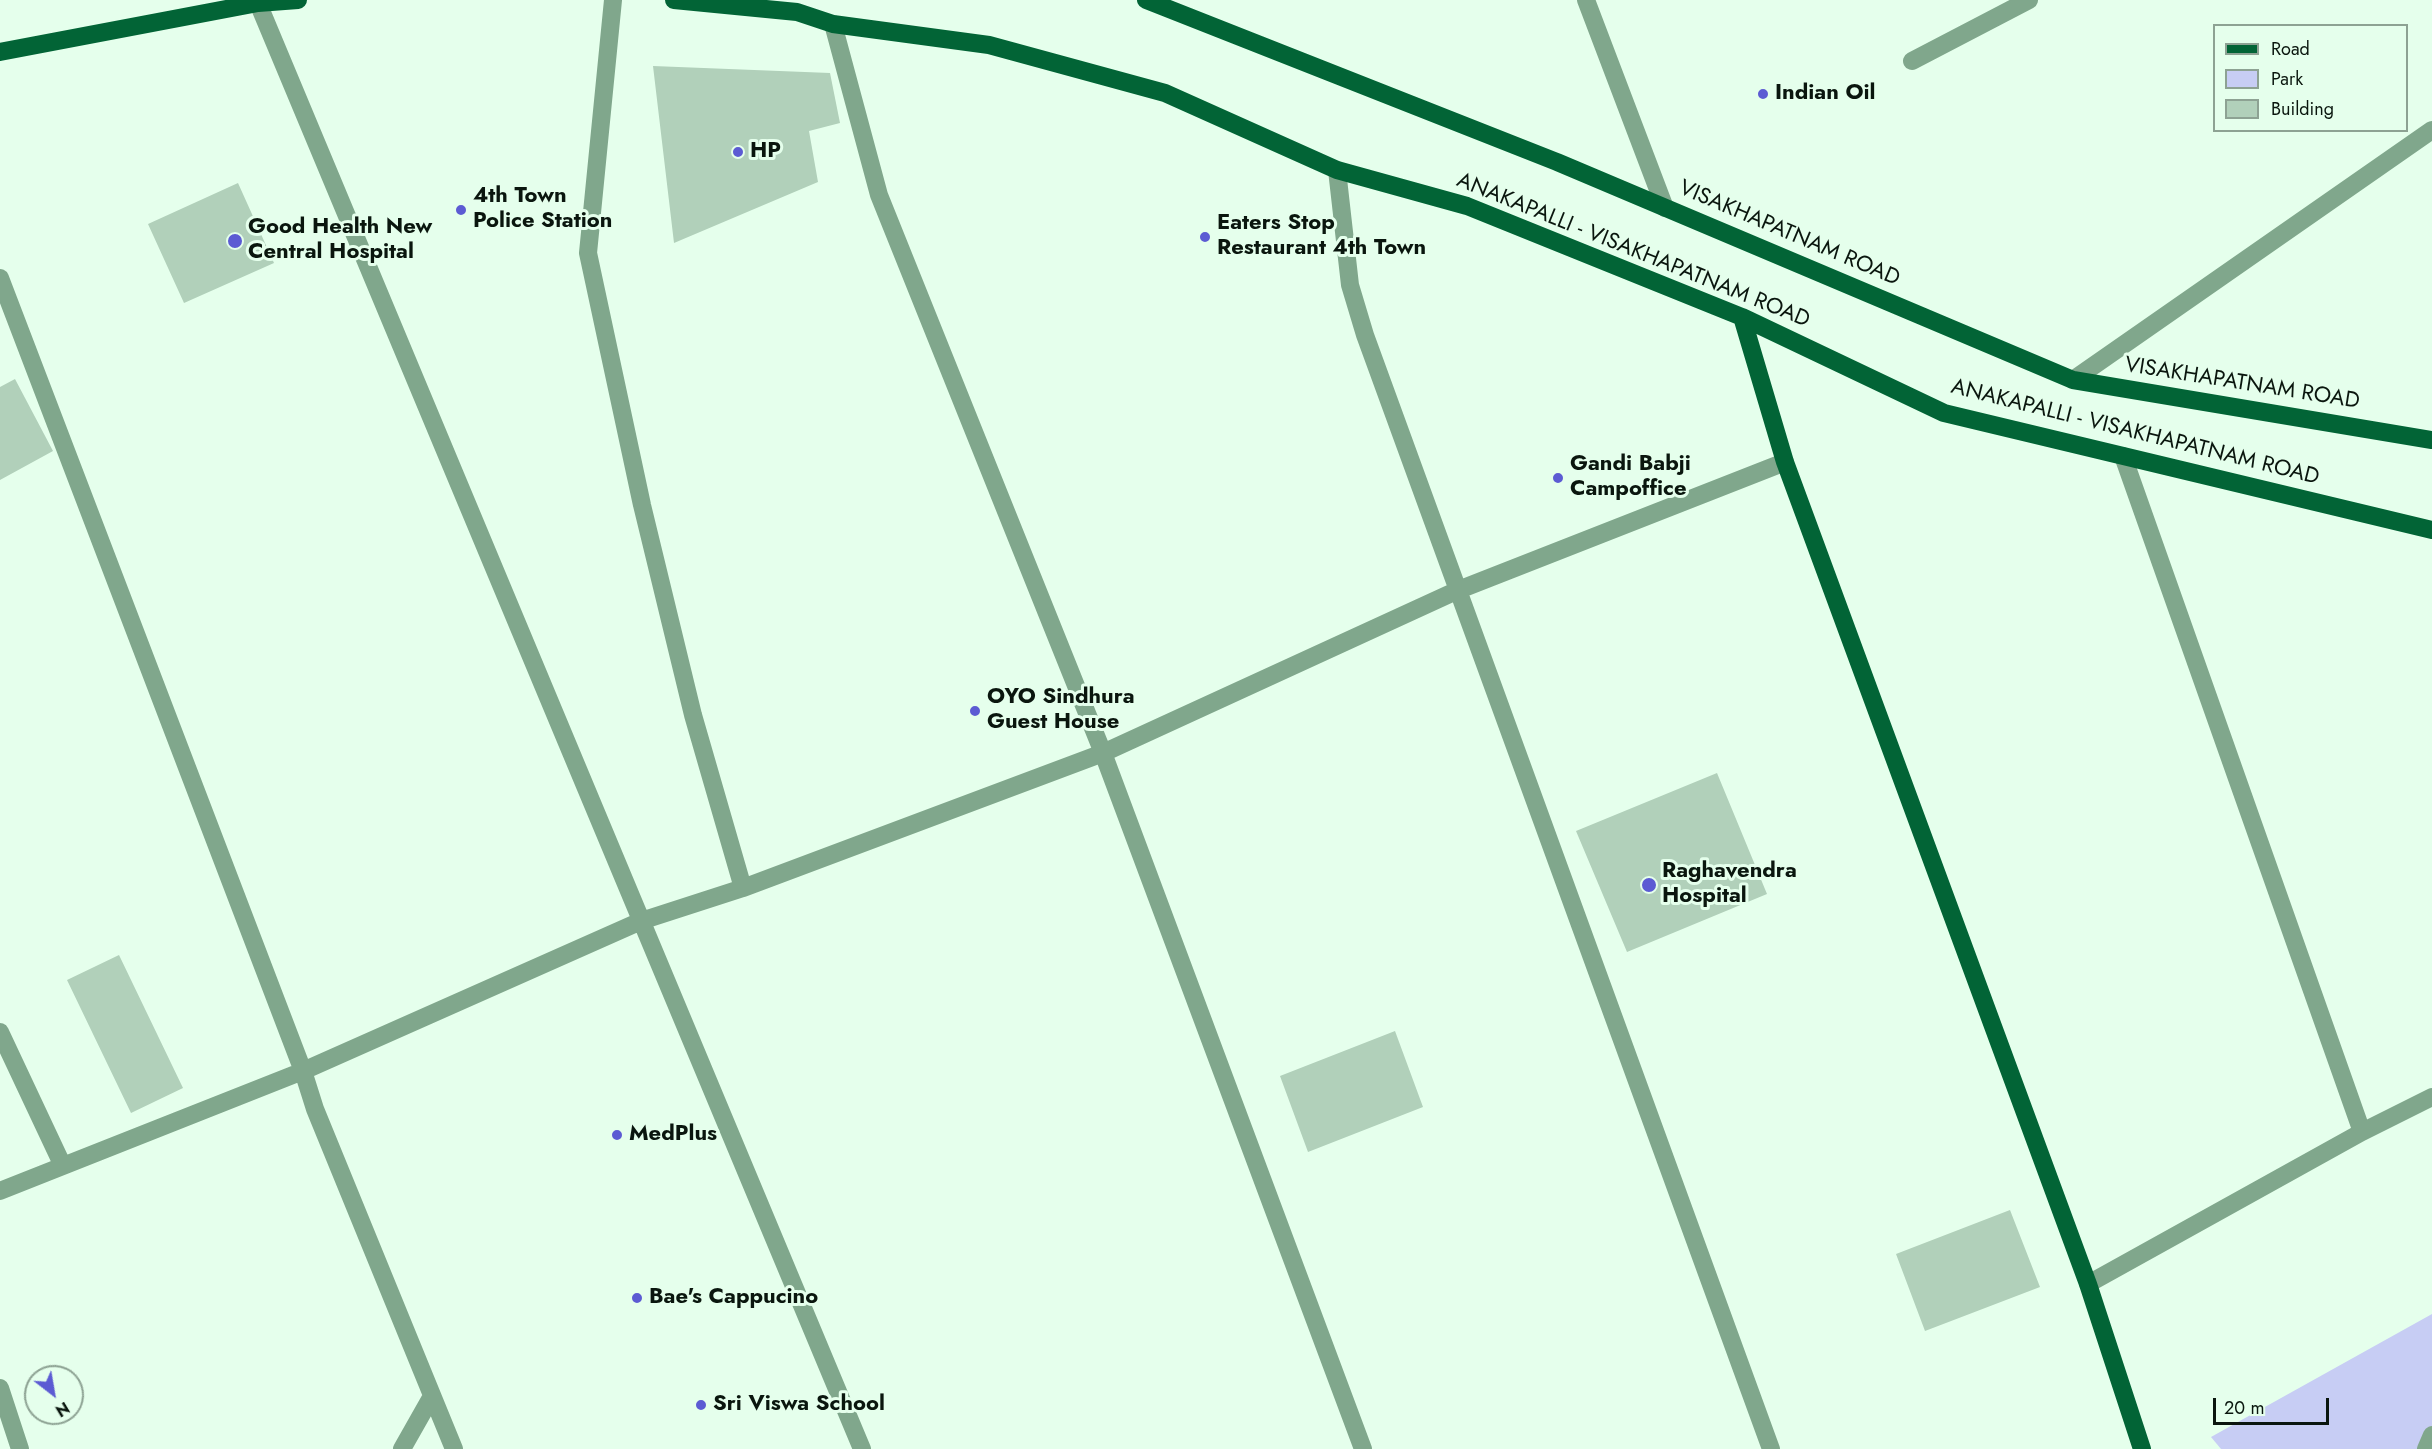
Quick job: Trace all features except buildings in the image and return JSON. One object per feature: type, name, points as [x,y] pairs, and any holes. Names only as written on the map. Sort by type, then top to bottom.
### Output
[{"type":"main road","points":[[0,52],[258,3],[298,0]]},
{"type":"main road","name":"ANAKAPALLI - VISAKHAPATNAM ROAD","points":[[674,0],[797,12],[833,24],[988,45],[1165,93],[1337,170],[1467,206],[1742,317],[1944,413],[2432,530]]},
{"type":"main road","name":"VISAKHAPATNAM ROAD","points":[[1151,1],[1665,208],[2073,380],[2432,440]]},
{"type":"main road","points":[[1742,317],[1785,462],[2088,1284],[2142,1449]]},
{"type":"street","points":[[613,0],[588,253],[642,505],[693,715],[743,888]]},
{"type":"street","points":[[1586,0],[1665,208]]},
{"type":"street","points":[[1912,61],[2029,0]]},
{"type":"street","points":[[258,3],[862,1449]]},
{"type":"street","points":[[833,24],[879,195],[1103,753],[1363,1449]]},
{"type":"street","points":[[2073,380],[2432,130]]},
{"type":"street","points":[[1337,170],[1350,285],[1365,334],[1456,591],[1771,1449]]},
{"type":"street","points":[[0,278],[303,1071],[315,1108],[454,1449]]},
{"type":"street","points":[[2123,456],[2362,1132]]},
{"type":"street","points":[[0,1191],[62,1164],[303,1071],[641,921],[743,888],[1103,753],[1456,591],[1785,462]]},
{"type":"street","points":[[0,1032],[62,1164]]},
{"type":"street","points":[[2088,1284],[2362,1132],[2432,1097]]},
{"type":"street","points":[[0,1388],[20,1449]]},
{"type":"street","points":[[402,1449],[432,1396]]},
{"type":"street","points":[[2426,1449],[2432,1435]]},
{"type":"green space","points":[[2432,1314],[2432,1449],[2221,1449],[2211,1437]]},
{"type":"place","name":"Indian Oil","points":[[1763,94]]},
{"type":"place","name":"HP","points":[[738,152]]},
{"type":"place","name":"4th Town Police Station","points":[[461,210]]},
{"type":"place","name":"Eaters Stop Restaurant 4th Town","points":[[1205,237]]},
{"type":"place","name":"Good Health New Central Hospital","points":[[235,241]]},
{"type":"place","name":"Gandi Babji Campoffice","points":[[1558,478]]},
{"type":"place","name":"OYO Sindhura Guest House","points":[[975,711]]},
{"type":"place","name":"Raghavendra Hospital","points":[[1649,885]]},
{"type":"place","name":"MedPlus","points":[[617,1135]]},
{"type":"place","name":"Bae's Cappucino","points":[[637,1298]]},
{"type":"place","name":"Sri Viswa School","points":[[701,1405]]}]
